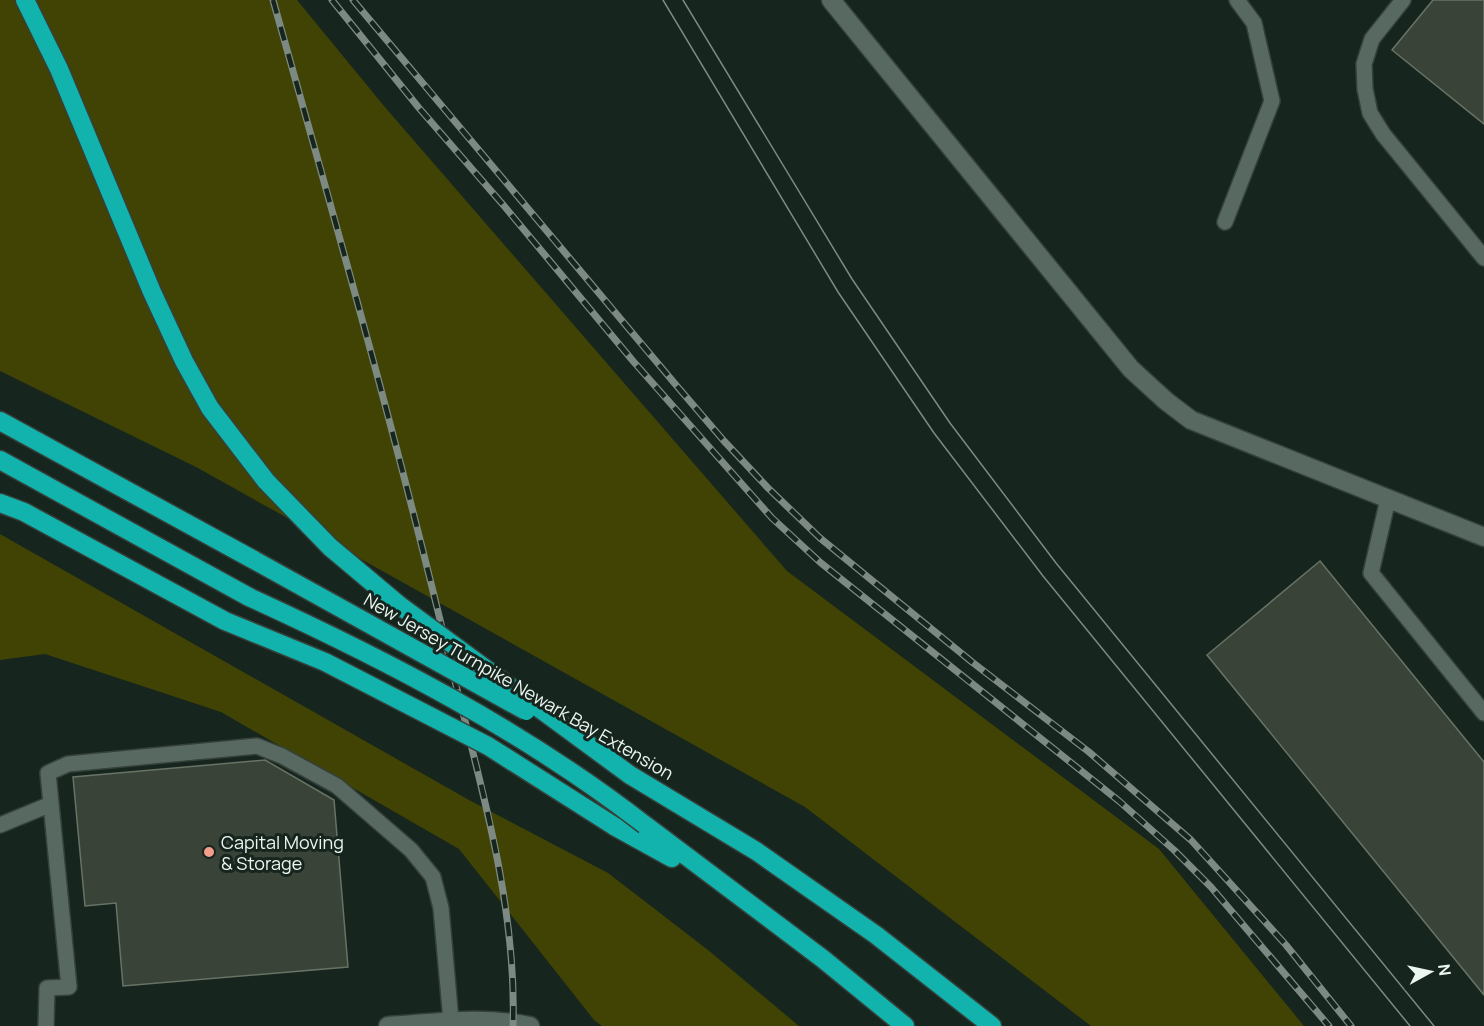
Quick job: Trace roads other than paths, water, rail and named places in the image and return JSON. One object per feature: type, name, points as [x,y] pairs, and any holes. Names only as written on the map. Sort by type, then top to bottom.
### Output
[{"type":"highway","points":[[25,0],[63,78],[152,292],[184,362],[210,408],[226,430],[266,481],[330,547],[399,605],[630,775]]},
{"type":"highway","name":"New Jersey Turnpike Newark Bay Extension","points":[[1,421],[458,671],[765,857],[876,935],[992,1026]]},
{"type":"highway","points":[[0,460],[249,597],[351,644],[493,723],[585,781],[645,825],[823,959],[905,1026]]},
{"type":"highway","points":[[0,503],[24,512],[225,621],[325,662],[488,746],[614,826],[734,892]]},
{"type":"street","points":[[831,0],[1131,369],[1166,401],[1191,420],[1484,537]]},
{"type":"street","points":[[388,1026],[451,1021],[513,1022],[530,1026]]},
{"type":"lane","points":[[1225,222],[1272,101],[1254,23],[1237,0]]},
{"type":"lane","points":[[1403,0],[1372,39],[1364,64],[1365,89],[1370,113],[1383,134],[1484,258]]},
{"type":"lane","points":[[1388,499],[1371,573],[1484,713]]},
{"type":"lane","points":[[46,1026],[47,988],[69,987],[48,773],[68,764],[257,746],[282,756],[336,786],[411,850],[433,877],[441,908],[451,1021]]},
{"type":"lane","points":[[0,825],[51,804]]},
{"type":"tram line","points":[[663,0],[838,292],[934,433],[1043,576],[1410,1026]]},
{"type":"tram line","points":[[683,0],[852,279],[950,423],[1056,563],[1434,1026]]},
{"type":"railway","points":[[273,0],[387,412],[484,796],[509,934],[513,980],[513,1026]]},
{"type":"railway","points":[[332,0],[419,108],[633,361],[772,518],[821,563],[1119,801],[1174,850],[1211,887],[1329,1026]]},
{"type":"railway","points":[[353,0],[676,385],[768,488],[820,538],[972,662],[1089,752],[1191,840],[1286,945],[1351,1026]]},
{"type":"place","name":"Capital Moving & Storage","points":[[209,852]]}]
